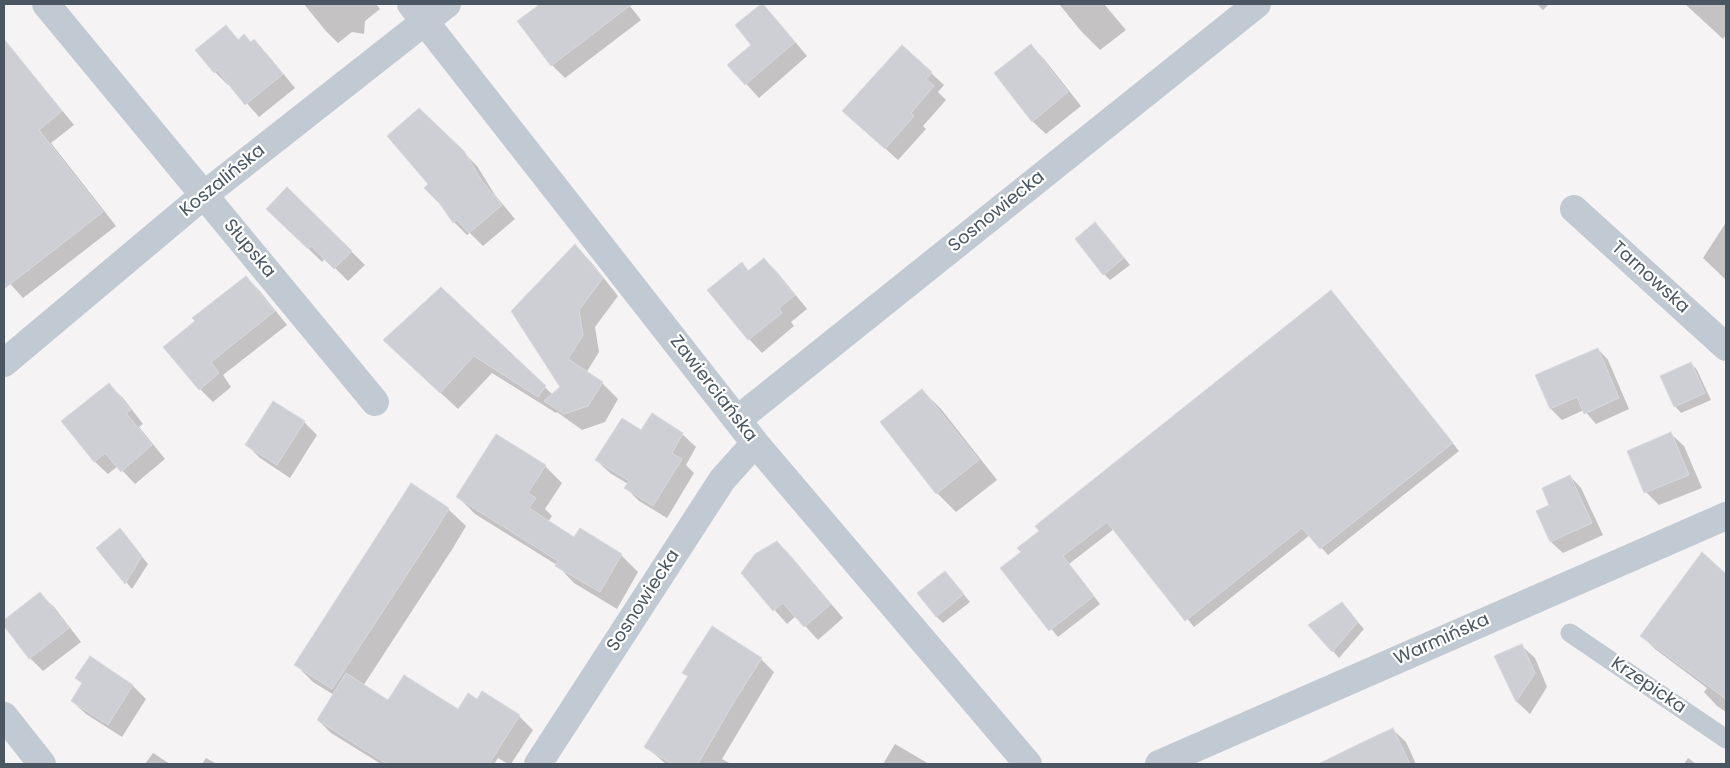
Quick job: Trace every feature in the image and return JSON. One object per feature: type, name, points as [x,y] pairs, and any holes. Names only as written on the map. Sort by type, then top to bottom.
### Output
[{"type":"street","name":"Słupska","points":[[46,4],[375,402]]},
{"type":"street","name":"Koszalińska","points":[[4,363],[417,13],[447,4]]},
{"type":"street","name":"Sosnowiecka","points":[[737,420],[1257,4]]},
{"type":"street","name":"Zawierciańska","points":[[417,13],[755,443],[1028,764]]},
{"type":"street","name":"Tarnowska","points":[[1574,209],[1726,347]]},
{"type":"street","name":"Sosnowiecka","points":[[538,764],[722,480],[755,443]]},
{"type":"street","name":"Warmińska","points":[[1159,764],[1726,516]]},
{"type":"street","points":[[4,716],[42,764]]},
{"type":"lane","name":"Krzepicka","points":[[1570,633],[1726,739]]},
{"type":"building","points":[[540,4],[632,4],[551,66],[517,21]]},
{"type":"building","points":[[761,4],[795,42],[745,85],[727,65],[751,45],[735,25]]},
{"type":"building","points":[[226,25],[238,40],[244,34],[251,42],[254,39],[283,74],[245,105],[217,70],[214,73],[195,50]]},
{"type":"building","points":[[4,39],[62,111],[39,130],[103,212],[4,289]]},
{"type":"building","points":[[1031,44],[1068,92],[1032,122],[994,73]]},
{"type":"building","points":[[902,45],[932,72],[926,79],[934,86],[911,113],[914,116],[885,149],[842,111]]},
{"type":"building","points":[[419,108],[464,151],[482,181],[502,205],[469,233],[457,220],[453,223],[440,204],[424,188],[428,184],[387,136]]},
{"type":"building","points":[[287,187],[352,251],[334,269],[311,246],[308,249],[266,209]]},
{"type":"building","points":[[1095,222],[1124,258],[1103,275],[1075,239]]},
{"type":"building","points":[[575,244],[603,278],[579,310],[583,335],[568,359],[603,382],[588,406],[564,414],[544,401],[560,387],[511,311]]},
{"type":"building","points":[[764,258],[795,295],[779,308],[782,313],[748,340],[707,290],[742,262],[748,271]]},
{"type":"building","points":[[246,276],[275,311],[211,362],[219,373],[199,390],[163,347],[195,321],[192,318]]},
{"type":"building","points":[[441,287],[546,386],[538,397],[474,356],[440,393],[383,340]]},
{"type":"building","points":[[1331,290],[1453,443],[1320,549],[1302,528],[1185,621],[1107,522],[1063,556],[1094,596],[1049,631],[1000,568],[1021,552],[1017,548],[1039,531],[1035,526]]},
{"type":"building","points":[[1598,348],[1619,398],[1584,414],[1577,397],[1550,409],[1535,375]]},
{"type":"building","points":[[1691,362],[1705,393],[1674,407],[1660,376]]},
{"type":"building","points":[[109,383],[131,410],[126,413],[152,445],[121,472],[105,453],[94,462],[61,421]]},
{"type":"building","points":[[922,389],[979,460],[936,494],[880,422]]},
{"type":"building","points":[[273,401],[305,421],[277,465],[245,445]]},
{"type":"building","points":[[652,413],[683,433],[672,453],[682,459],[653,506],[624,488],[629,481],[595,460],[622,418],[641,430]]},
{"type":"building","points":[[1671,432],[1689,475],[1644,493],[1627,451]]},
{"type":"building","points":[[496,434],[546,465],[528,493],[536,498],[529,508],[574,537],[580,528],[622,554],[600,592],[555,566],[558,561],[456,497]]},
{"type":"building","points":[[1570,475],[1592,523],[1550,542],[1536,511],[1549,505],[1542,488]]},
{"type":"building","points":[[411,483],[449,508],[332,689],[294,665]]},
{"type":"building","points":[[120,528],[142,556],[125,584],[96,548]]},
{"type":"building","points":[[777,541],[831,604],[804,627],[783,603],[773,611],[741,573],[755,554]]},
{"type":"building","points":[[1702,552],[1726,574],[1726,699],[1640,636]]},
{"type":"building","points":[[945,571],[964,594],[936,617],[917,593]]},
{"type":"building","points":[[40,592],[69,628],[29,659],[4,626],[4,620]]},
{"type":"building","points":[[1342,602],[1358,622],[1332,652],[1308,625]]},
{"type":"building","points":[[712,626],[762,658],[698,764],[672,764],[644,747],[688,676],[682,673]]},
{"type":"building","points":[[1522,644],[1535,673],[1516,702],[1494,656]]},
{"type":"building","points":[[90,656],[133,685],[108,725],[71,701],[82,683],[75,678]]},
{"type":"building","points":[[346,673],[388,700],[404,675],[458,709],[468,693],[477,699],[482,691],[520,715],[489,764],[387,764],[317,720]]},
{"type":"building","points":[[1393,728],[1410,764],[1318,764],[1361,743]]}]
